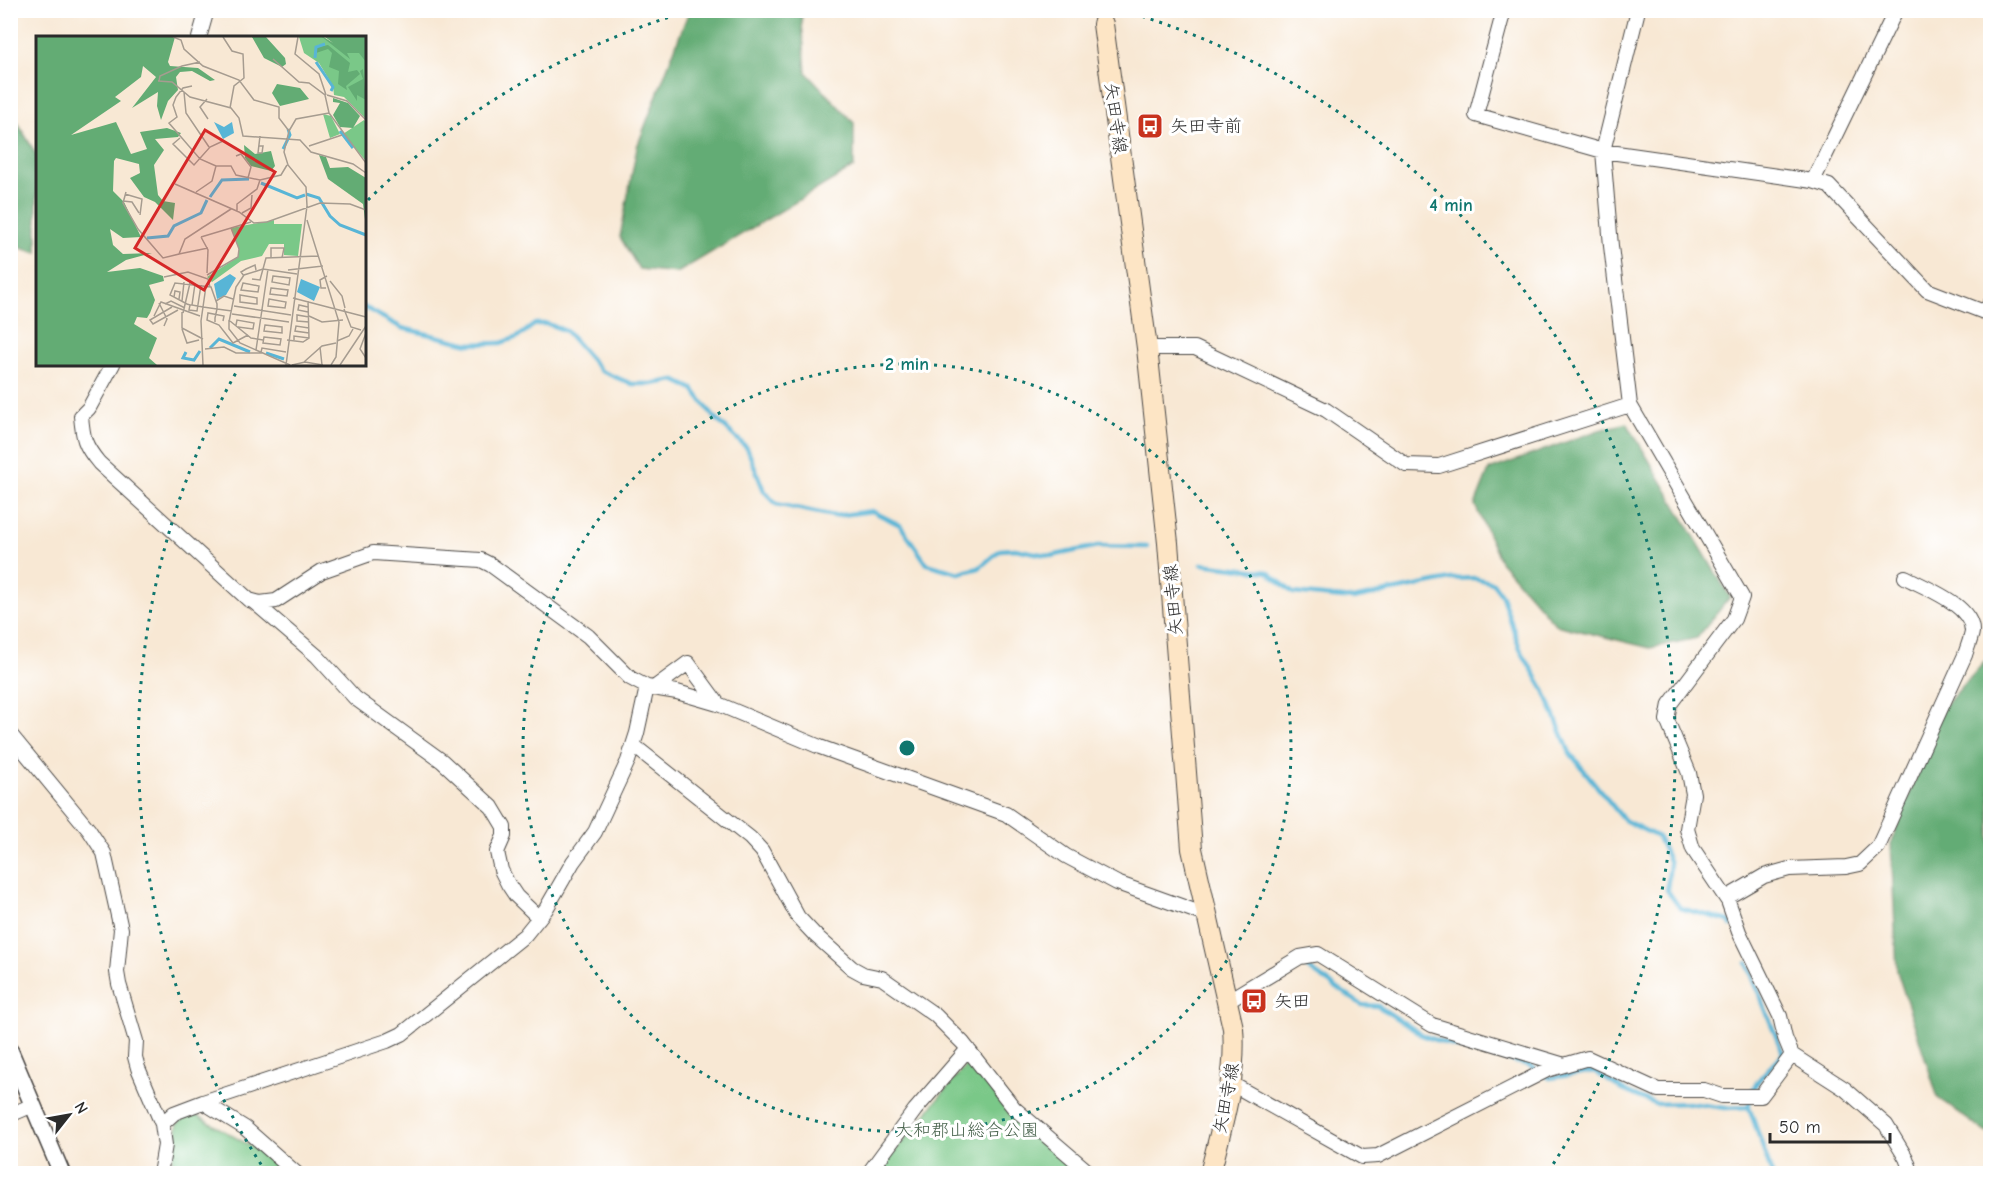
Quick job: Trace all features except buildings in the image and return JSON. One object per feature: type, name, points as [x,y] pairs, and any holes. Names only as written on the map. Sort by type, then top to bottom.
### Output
[{"type":"main road","name":"矢田寺線","points":[[1102,17],[1147,348],[1170,567],[1192,849],[1227,1001],[1234,1050],[1232,1083],[1210,1173]]},
{"type":"street","points":[[200,36],[207,10]]},
{"type":"street","points":[[1504,10],[1476,115],[1603,151],[1813,181],[1829,186],[1927,290],[1984,312],[1990,304]]},
{"type":"street","points":[[1638,10],[1603,151],[1611,246],[1630,405],[1742,597],[1734,619],[1670,704],[1667,720],[1689,773],[1693,794],[1687,829],[1693,849],[1726,898],[1739,932],[1780,1016],[1792,1056],[1845,1089],[1886,1125],[1906,1158],[1912,1173]]},
{"type":"street","points":[[1813,181],[1896,10]]},
{"type":"street","points":[[1147,348],[1195,348],[1326,410],[1406,465],[1439,466],[1630,405]]},
{"type":"street","points":[[112,366],[89,408],[81,416],[83,440],[88,450],[99,463],[235,588],[317,656],[355,698],[442,761],[492,807],[504,827],[504,836],[497,852],[501,870],[516,896],[539,918]]},
{"type":"street","points":[[254,602],[276,601],[322,571],[373,553],[481,561],[588,636],[630,678],[650,688],[677,692],[718,704],[820,747],[1006,814],[1066,856],[1092,870],[1146,895],[1206,915]]},
{"type":"street","points":[[1726,898],[1764,876],[1789,869],[1846,867],[1860,864],[1878,847],[1965,655],[1972,632],[1969,618],[1960,607],[1905,577]]},
{"type":"street","points":[[162,1124],[174,1113],[202,1102],[402,1034],[525,935],[539,918],[573,862],[595,832],[628,761],[650,688],[688,663],[718,704]]},
{"type":"street","points":[[10,734],[90,830],[104,853],[121,929],[117,972],[119,984],[136,1041],[135,1057],[138,1068],[162,1124],[165,1145],[160,1173]]},
{"type":"street","points":[[633,745],[750,838],[762,851],[798,917],[815,935],[852,968],[863,974],[882,978],[935,1015],[969,1049],[1014,1108],[1091,1173]]},
{"type":"street","points":[[1227,1001],[1300,957],[1318,954],[1432,1025],[1561,1064]]},
{"type":"street","points":[[868,1173],[915,1110],[969,1049]]},
{"type":"street","points":[[10,1051],[62,1173]]},
{"type":"street","points":[[1232,1083],[1362,1157],[1378,1156],[1561,1064],[1588,1058],[1658,1090],[1704,1090],[1722,1096],[1749,1097],[1761,1096],[1792,1056]]},
{"type":"street","points":[[202,1102],[245,1128],[297,1173]]},
{"type":"street","points":[[10,1115],[33,1105]]},
{"type":"green space","points":[[689,11],[801,11],[806,72],[854,123],[854,167],[677,273],[639,269],[620,237],[637,147]]},
{"type":"green space","points":[[11,111],[36,154],[36,253],[11,245]]},
{"type":"green space","points":[[1627,423],[1730,597],[1697,638],[1650,648],[1556,625],[1500,561],[1475,505],[1489,470],[1599,430]]},
{"type":"green space","points":[[1990,656],[1990,1132],[1985,1132],[1938,1098],[1897,971],[1891,842],[1942,709]]},
{"type":"green space","name":"大和郡山総合公園","points":[[971,1059],[1002,1105],[1081,1173],[876,1174]]},
{"type":"green space","points":[[193,1113],[266,1155],[288,1174],[170,1174],[178,1123]]},
{"type":"waterway","points":[[366,308],[402,328],[469,344],[501,343],[518,337],[535,324],[548,324],[566,331],[601,371],[632,384],[652,384],[674,380],[693,389],[713,416],[747,448],[764,491],[776,504],[834,516],[872,511],[900,525],[927,564],[959,573],[979,568],[1000,550],[1015,549],[1051,556],[1098,546],[1147,547]]},
{"type":"waterway","points":[[1202,564],[1268,572],[1293,593],[1353,599],[1451,579],[1475,578],[1493,583],[1502,596],[1520,649],[1544,690],[1570,753],[1624,820],[1658,837],[1670,863],[1667,890],[1680,908],[1729,921],[1731,925]]},
{"type":"waterway","points":[[1747,963],[1783,1054],[1760,1078],[1752,1092],[1749,1107],[1772,1174]]},
{"type":"waterway","points":[[1303,965],[1362,1005],[1378,1006],[1424,1036],[1453,1046],[1529,1065],[1550,1078],[1594,1071],[1623,1090],[1655,1104],[1689,1103],[1725,1108],[1749,1107]]},
{"type":"place","name":"矢田寺前","points":[[1150,126]]},
{"type":"place","name":"矢田","points":[[1254,1001]]}]
